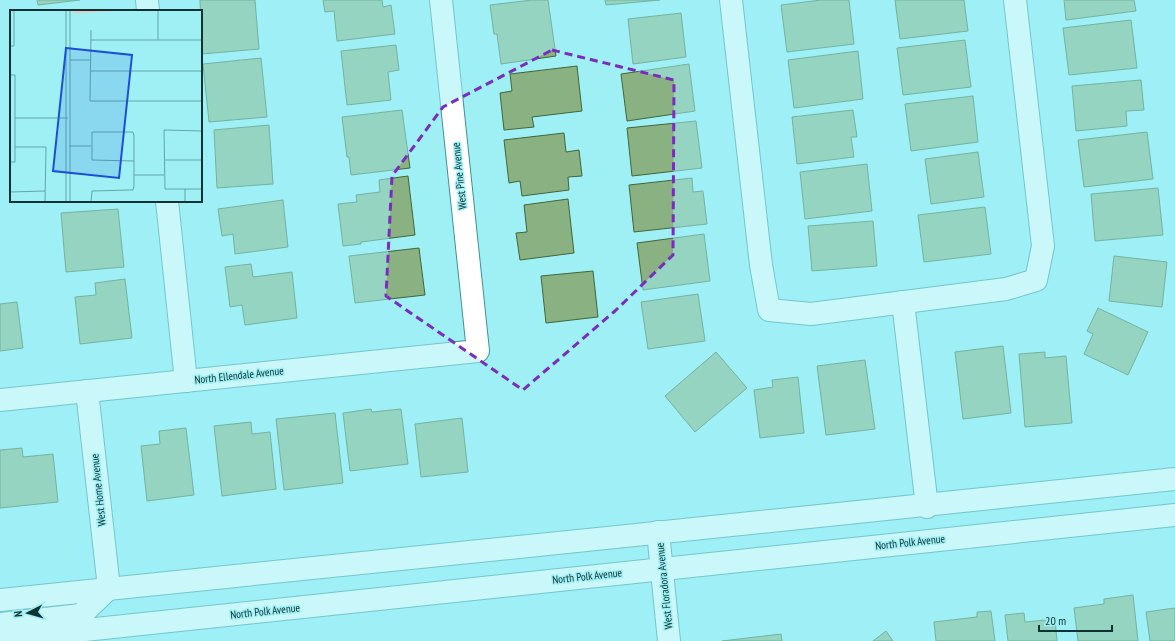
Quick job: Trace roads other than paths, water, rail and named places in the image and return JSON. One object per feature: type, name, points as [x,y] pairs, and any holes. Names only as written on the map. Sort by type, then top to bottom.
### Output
[{"type":"main road","points":[[147,0],[148,10]]},
{"type":"main road","name":"West Pine Avenue","points":[[441,0],[478,351]]},
{"type":"main road","points":[[731,0],[761,265],[769,310],[812,314],[1006,289],[1036,280],[1043,246],[1015,0]]},
{"type":"main road","points":[[168,202],[186,381]]},
{"type":"main road","points":[[903,302],[927,507]]},
{"type":"main road","name":"North Ellendale Avenue","points":[[0,400],[478,351]]},
{"type":"main road","name":"West Home Avenue","points":[[87,391],[109,588]]},
{"type":"main road","points":[[0,600],[658,532],[927,507],[1175,479]]},
{"type":"main road","name":"North Polk Avenue","points":[[0,639],[1175,515]]},
{"type":"main road","name":"West Floradora Avenue","points":[[658,532],[669,641]]},
{"type":"main road","points":[[0,624],[81,615],[109,588]]}]
